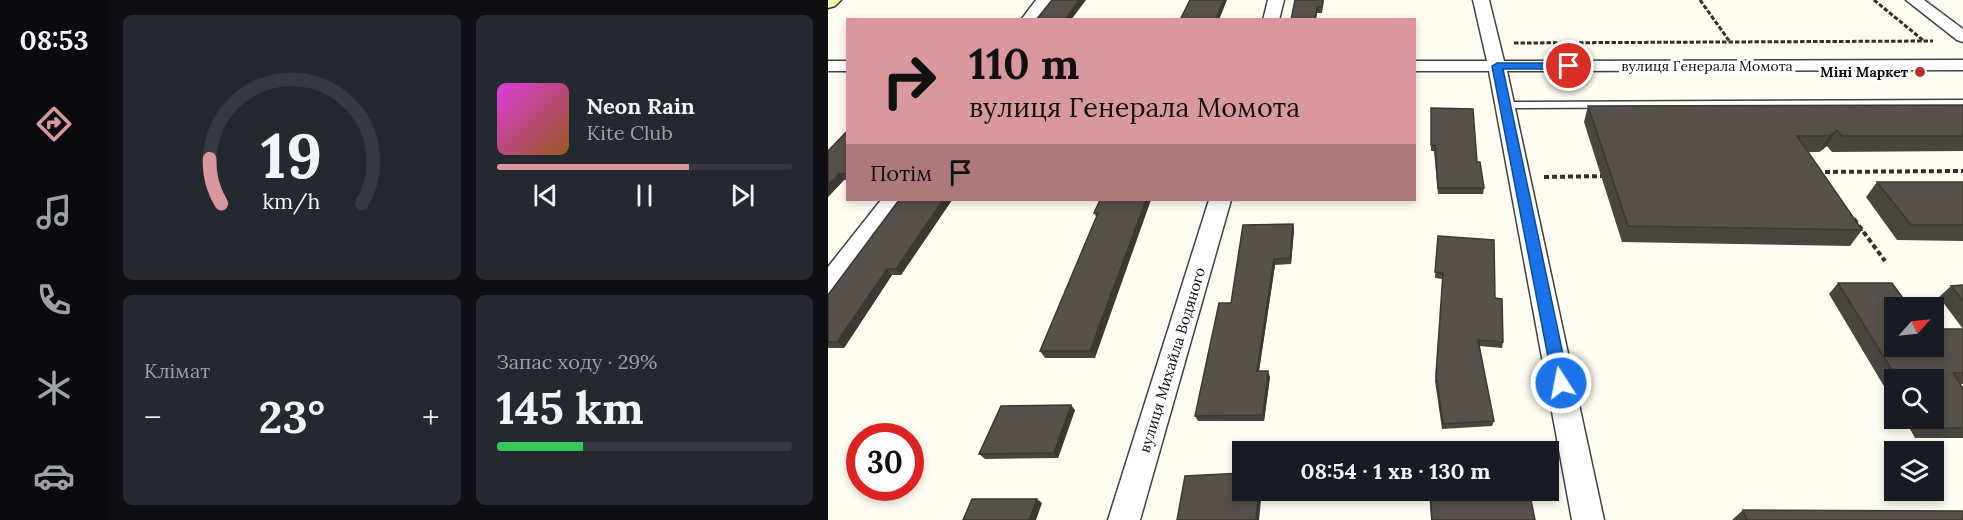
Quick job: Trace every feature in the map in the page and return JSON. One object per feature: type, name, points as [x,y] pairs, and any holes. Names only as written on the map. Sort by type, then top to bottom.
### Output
[{"type":"street","points":[[1030,18],[1044,0]]},
{"type":"street","points":[[1272,18],[1276,0]]},
{"type":"street","points":[[1481,0],[1520,177],[1588,520]]},
{"type":"street","points":[[1914,0],[1963,37]]},
{"type":"street","name":"вулиця Генерала Момота","points":[[1416,66],[1963,65]]},
{"type":"street","points":[[828,66],[846,66]]},
{"type":"street","points":[[828,285],[891,201]]},
{"type":"street","name":"вулиця Михайла Водяного","points":[[1124,520],[1220,201]]},
{"type":"lane","points":[[1505,105],[1963,103]]},
{"type":"path","points":[[1700,0],[1730,42]]},
{"type":"path","points":[[1492,43],[1924,41],[1874,0]]},
{"type":"path","points":[[1814,164],[1827,181]]},
{"type":"path","points":[[1809,173],[1963,171]]},
{"type":"path","points":[[1520,177],[1612,176]]},
{"type":"path","points":[[1852,217],[1885,261]]},
{"type":"building","points":[[1052,0],[1079,0],[1066,18],[1038,18]]},
{"type":"building","points":[[1190,0],[1224,0],[1216,18],[1181,18]]},
{"type":"building","points":[[1295,0],[1323,0],[1322,7],[1317,7],[1315,18],[1291,18]]},
{"type":"building","points":[[1963,105],[1963,136],[1842,136],[1837,130],[1829,136],[1797,136],[1862,230],[1628,226],[1588,106]]},
{"type":"building","points":[[1431,108],[1473,109],[1477,162],[1480,162],[1484,188],[1438,188],[1435,145],[1431,145]]},
{"type":"building","points":[[846,132],[846,173],[839,174],[828,185],[828,151]]},
{"type":"building","points":[[1877,182],[1963,182],[1963,225],[1911,225]]},
{"type":"building","points":[[898,201],[942,201],[896,269],[887,269],[837,342],[828,342],[828,295]]},
{"type":"building","points":[[1100,201],[1146,201],[1090,351],[1040,351],[1098,213],[1094,213]]},
{"type":"building","points":[[1293,224],[1290,258],[1274,259],[1257,371],[1268,371],[1263,415],[1195,416],[1219,303],[1231,303],[1243,225]]},
{"type":"building","points":[[1438,236],[1494,240],[1495,298],[1502,299],[1503,342],[1478,340],[1494,421],[1443,424],[1436,375],[1443,273],[1435,272]]},
{"type":"building","points":[[1838,283],[1892,283],[1902,297],[1884,297],[1884,357],[1944,357],[1944,329],[1963,329],[1963,373],[1953,373],[1963,388],[1963,428],[1944,428],[1944,369],[1891,369]]},
{"type":"building","points":[[1963,285],[1963,301],[1951,286]]},
{"type":"building","points":[[1071,405],[1054,453],[979,454],[1001,406]]},
{"type":"building","points":[[1232,474],[1232,501],[1258,501],[1256,520],[1177,520],[1185,476]]},
{"type":"building","points":[[972,499],[1037,499],[1029,520],[963,520]]},
{"type":"building","points":[[1431,501],[1531,501],[1535,520],[1432,520]]},
{"type":"building","points":[[1743,510],[1963,511],[1963,520],[1747,520]]},
{"type":"place","name":"Міні Маркет","points":[[1920,72]]},
{"type":"route","points":[[1561,383],[1497,66],[1569,66]]}]
